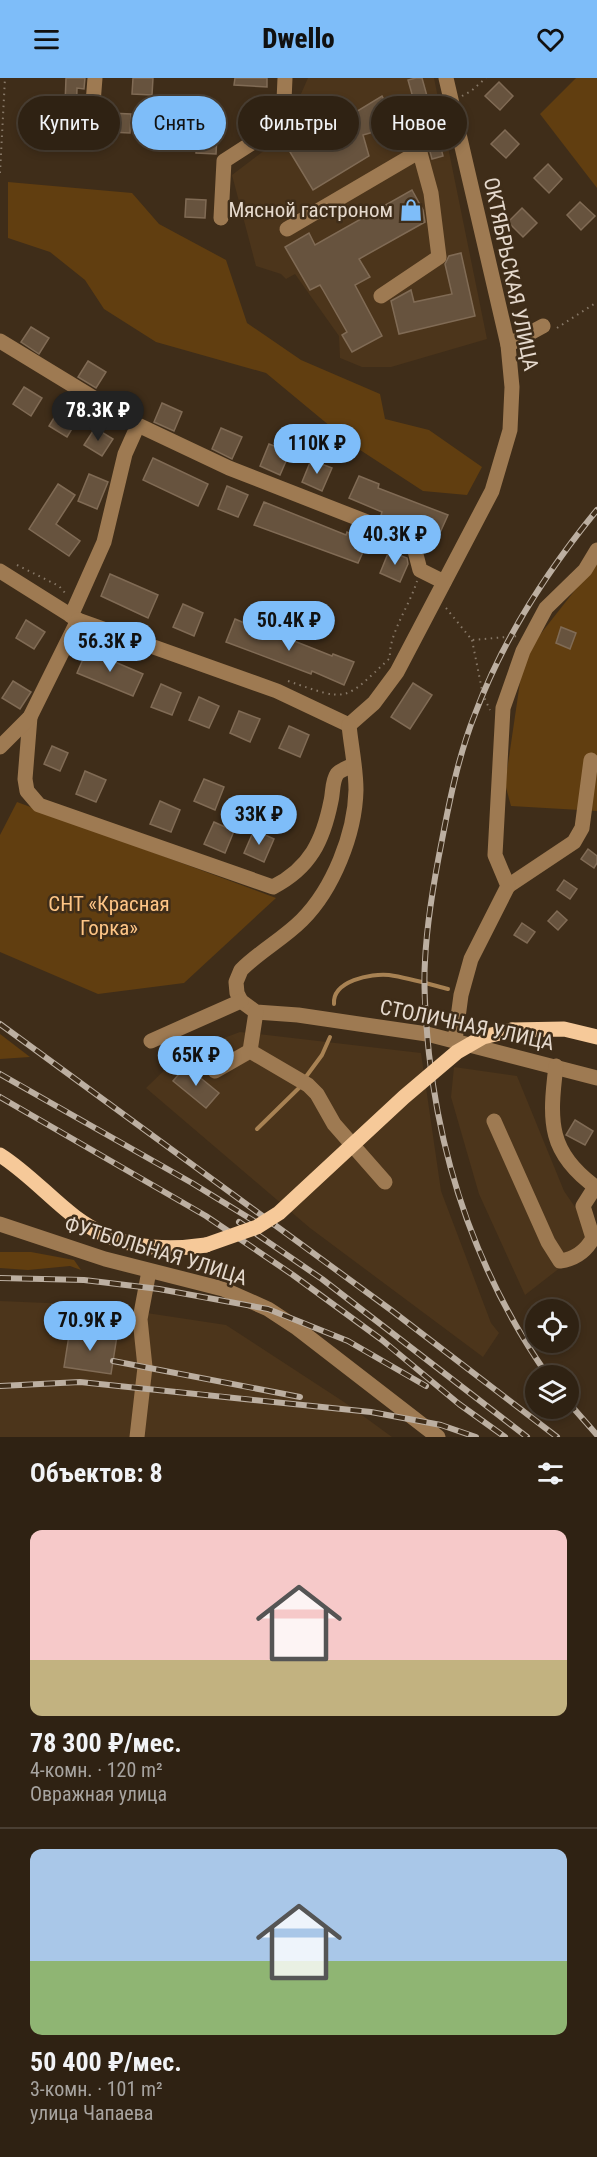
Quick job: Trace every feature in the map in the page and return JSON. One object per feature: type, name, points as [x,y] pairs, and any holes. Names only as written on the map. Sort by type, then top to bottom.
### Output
[{"type":"main road","points":[[0,1155],[94,1230],[118,1240],[153,1249],[206,1245],[257,1227],[279,1213],[404,1096],[457,1052],[483,1037],[513,1030],[564,1029],[597,1037]]},
{"type":"street","points":[[94,96],[95,78]]},
{"type":"street","points":[[221,219],[224,161],[283,123],[285,78]]},
{"type":"street","name":"ОКТЯБРЬСКАЯ УЛИЦА","points":[[446,78],[450,96]]},
{"type":"street","name":"ОКТЯБРЬСКАЯ УЛИЦА","points":[[349,725],[387,688],[492,491],[503,461],[510,430],[513,387],[508,345],[464,150]]},
{"type":"street","points":[[287,229],[420,151],[431,193],[439,257],[381,296]]},
{"type":"street","points":[[508,345],[543,326]]},
{"type":"street","points":[[0,341],[138,425],[229,468],[402,536],[414,547],[420,570],[444,582]]},
{"type":"street","points":[[138,425],[125,454],[104,542],[30,717],[24,779],[27,791],[39,805],[273,886],[297,872],[309,860],[328,816],[338,772],[353,765]]},
{"type":"street","points":[[508,886],[495,855],[503,708],[523,651],[546,608],[585,570],[597,550]]},
{"type":"street","points":[[5,566],[75,613],[277,692],[349,725],[356,789],[353,817],[331,878],[318,901],[303,920],[241,970],[236,982],[237,993],[241,1001],[256,1012],[250,1051]]},
{"type":"street","points":[[0,747],[30,717]]},
{"type":"street","points":[[455,1040],[461,995],[471,959],[508,886],[574,842],[582,828],[591,760]]},
{"type":"street","points":[[151,1041],[241,1001]]},
{"type":"street","name":"СТОЛИЧНАЯ УЛИЦА","points":[[256,1012],[376,1026],[455,1040],[597,1078]]},
{"type":"street","points":[[215,1071],[250,1051]]},
{"type":"street","points":[[250,1051],[309,1085],[317,1094],[334,1124],[385,1182]]},
{"type":"street","points":[[494,1120],[548,1242],[560,1260],[568,1260],[587,1249],[592,1238],[584,1206],[596,1188],[566,1162],[556,1140],[552,1111],[556,1066]]},
{"type":"street","name":"ФУТБОЛЬНАЯ УЛИЦА","points":[[0,1224],[105,1260],[222,1289],[268,1309],[297,1328],[438,1437]]},
{"type":"street","points":[[137,1437],[145,1367],[140,1319],[149,1270]]},
{"type":"path","points":[[0,173],[5,78]]},
{"type":"path","points":[[461,96],[471,92],[486,78]]},
{"type":"path","points":[[543,326],[555,329],[597,302]]},
{"type":"path","points":[[5,566],[59,586],[75,613]]},
{"type":"path","points":[[286,680],[330,695],[344,695],[355,691],[390,657],[389,646],[412,598],[420,570]]},
{"type":"path","points":[[436,597],[472,640],[483,695],[492,716]]},
{"type":"path","points":[[472,640],[531,636]]},
{"type":"shaded area","points":[[308,78],[434,78],[438,96],[371,96],[371,150],[449,150],[487,339],[391,367],[362,367],[340,358],[339,336],[295,274],[286,279],[281,274],[256,266],[232,175],[265,150],[359,150],[359,96],[300,96]]},
{"type":"shaded area","points":[[240,1032],[421,1053],[441,1191],[491,1323],[499,1333],[483,1357],[310,1228],[146,1088],[181,1054]]},
{"type":"shaded area","points":[[454,1067],[517,1076],[564,1191],[597,1239],[525,1295],[479,1194],[451,1097]]},
{"type":"shaded area","points":[[0,1301],[94,1305],[226,1325],[344,1402],[392,1437],[0,1437]]},
{"type":"green space","points":[[576,78],[597,78],[597,188],[540,114]]},
{"type":"green space","points":[[8,182],[132,193],[159,224],[226,260],[247,323],[301,360],[380,394],[385,419],[429,430],[482,467],[467,495],[423,491],[354,446],[266,373],[156,342],[104,309],[85,280],[50,252],[8,238]]},
{"type":"green space","points":[[597,562],[597,811],[511,806],[505,784],[524,655]]},
{"type":"green space","name":"СНТ «Красная Горка»","points":[[17,802],[276,898],[184,983],[98,994],[0,952],[0,835]]},
{"type":"green space","points":[[0,1034],[30,1057],[0,1059]]},
{"type":"green space","points":[[0,1252],[31,1252],[74,1260],[81,1270],[70,1266],[28,1270],[0,1268]]},
{"type":"building","points":[[66,78],[85,78],[84,89],[77,88],[77,96],[65,96]]},
{"type":"building","points":[[133,78],[153,78],[152,95],[132,94]]},
{"type":"building","points":[[235,78],[267,78],[267,87],[234,85]]},
{"type":"building","points":[[422,78],[427,96],[413,96],[408,80]]},
{"type":"building","points":[[499,82],[513,96],[500,110],[485,96]]},
{"type":"building","points":[[371,103],[371,133],[363,135],[369,156],[313,190],[290,152],[293,150],[359,150],[359,110]]},
{"type":"building","points":[[120,113],[131,114],[130,133],[120,133]]},
{"type":"building","points":[[505,130],[519,144],[506,158],[491,144]]},
{"type":"building","points":[[196,150],[216,150],[216,154],[196,153]]},
{"type":"building","points":[[430,150],[441,150],[443,156],[432,159]]},
{"type":"building","points":[[548,164],[562,179],[549,193],[534,178]]},
{"type":"building","points":[[412,190],[423,210],[425,222],[359,259],[370,277],[355,285],[382,336],[352,352],[342,335],[347,332],[320,285],[310,290],[285,247],[309,233],[315,245]]},
{"type":"building","points":[[186,199],[206,200],[205,218],[185,217]]},
{"type":"building","points":[[580,202],[595,216],[581,230],[567,215]]},
{"type":"building","points":[[522,208],[537,223],[523,237],[508,222]]},
{"type":"building","points":[[461,253],[475,316],[399,334],[391,301],[411,290],[414,302],[452,294],[445,264],[449,256]]},
{"type":"building","points":[[31,327],[49,338],[39,354],[21,342]]},
{"type":"building","points":[[88,361],[106,372],[96,388],[78,377]]},
{"type":"building","points":[[24,387],[42,398],[31,416],[13,404]]},
{"type":"building","points":[[162,403],[182,412],[174,431],[154,422]]},
{"type":"building","points":[[60,408],[78,419],[67,437],[49,426]]},
{"type":"building","points":[[95,428],[113,439],[102,456],[84,445]]},
{"type":"building","points":[[221,428],[242,437],[232,459],[212,449]]},
{"type":"building","points":[[269,444],[290,452],[280,475],[260,466]]},
{"type":"building","points":[[153,458],[208,484],[198,506],[143,480]]},
{"type":"building","points":[[311,460],[332,468],[322,491],[302,482]]},
{"type":"building","points":[[89,474],[108,482],[97,509],[78,501]]},
{"type":"building","points":[[359,476],[379,484],[378,488],[448,515],[438,537],[381,515],[382,512],[349,498]]},
{"type":"building","points":[[58,484],[75,495],[56,524],[80,541],[69,556],[29,529]]},
{"type":"building","points":[[227,486],[248,495],[238,517],[218,509]]},
{"type":"building","points":[[264,502],[346,535],[347,532],[368,541],[358,563],[254,525]]},
{"type":"building","points":[[389,551],[407,558],[408,564],[400,582],[380,573]]},
{"type":"building","points":[[110,574],[158,595],[148,618],[101,596]]},
{"type":"building","points":[[183,604],[203,613],[194,636],[173,627]]},
{"type":"building","points":[[235,619],[268,633],[269,631],[332,656],[333,654],[354,662],[344,685],[312,671],[311,674],[226,642]]},
{"type":"building","points":[[26,620],[45,632],[34,649],[16,638]]},
{"type":"building","points":[[561,627],[576,633],[570,649],[556,643]]},
{"type":"building","points":[[87,650],[143,674],[133,696],[77,673]]},
{"type":"building","points":[[13,681],[31,692],[20,709],[2,698]]},
{"type":"building","points":[[413,683],[432,695],[410,729],[391,717]]},
{"type":"building","points":[[161,684],[181,693],[172,715],[151,707]]},
{"type":"building","points":[[199,697],[219,706],[209,728],[189,720]]},
{"type":"building","points":[[239,711],[260,719],[250,742],[230,733]]},
{"type":"building","points":[[289,726],[309,735],[300,757],[279,748]]},
{"type":"building","points":[[52,746],[68,753],[60,771],[44,764]]},
{"type":"building","points":[[85,771],[106,780],[96,802],[76,794]]},
{"type":"building","points":[[204,779],[224,787],[215,810],[194,801]]},
{"type":"building","points":[[160,801],[180,810],[171,832],[150,824]]},
{"type":"building","points":[[214,822],[234,831],[225,853],[204,844]]},
{"type":"building","points":[[254,830],[274,839],[264,862],[244,853]]},
{"type":"building","points":[[588,849],[597,856],[594,868],[581,859]]},
{"type":"building","points":[[564,880],[577,889],[570,899],[557,890]]},
{"type":"building","points":[[557,911],[567,920],[558,930],[548,921]]},
{"type":"building","points":[[522,923],[535,932],[527,943],[514,935]]},
{"type":"building","points":[[186,1066],[219,1093],[206,1108],[173,1081]]},
{"type":"building","points":[[575,1120],[593,1131],[585,1145],[566,1135]]},
{"type":"building","points":[[70,1329],[117,1336],[111,1374],[64,1367]]},
{"type":"waterway","points":[[334,1004],[339,989],[354,980],[373,975],[396,976],[448,989]]},
{"type":"waterway","points":[[305,1078],[322,1055],[330,1037]]},
{"type":"waterway","points":[[257,1129],[301,1086]]},
{"type":"railway","points":[[541,1365],[503,1302],[484,1263],[468,1223],[444,1140],[435,1097],[426,1020],[427,930],[448,808],[469,729],[486,686],[528,607],[561,557],[597,510]]},
{"type":"railway","points":[[0,1024],[391,1310],[557,1437]]},
{"type":"railway","points":[[0,1074],[192,1183],[254,1221]]},
{"type":"railway","points":[[0,1097],[206,1216],[293,1275],[382,1340],[459,1404],[505,1437]]},
{"type":"railway","points":[[239,1222],[322,1279],[527,1437]]},
{"type":"railway","points":[[0,1278],[84,1280],[159,1289],[268,1309],[348,1341],[426,1386]]},
{"type":"railway","points":[[113,1361],[300,1397]]},
{"type":"railway","points":[[0,1386],[80,1382],[371,1412],[441,1425],[476,1437]]},
{"type":"railway","points":[[579,1415],[597,1435]]},
{"type":"place","name":"Мясной гастроном","points":[[411,210]]}]
